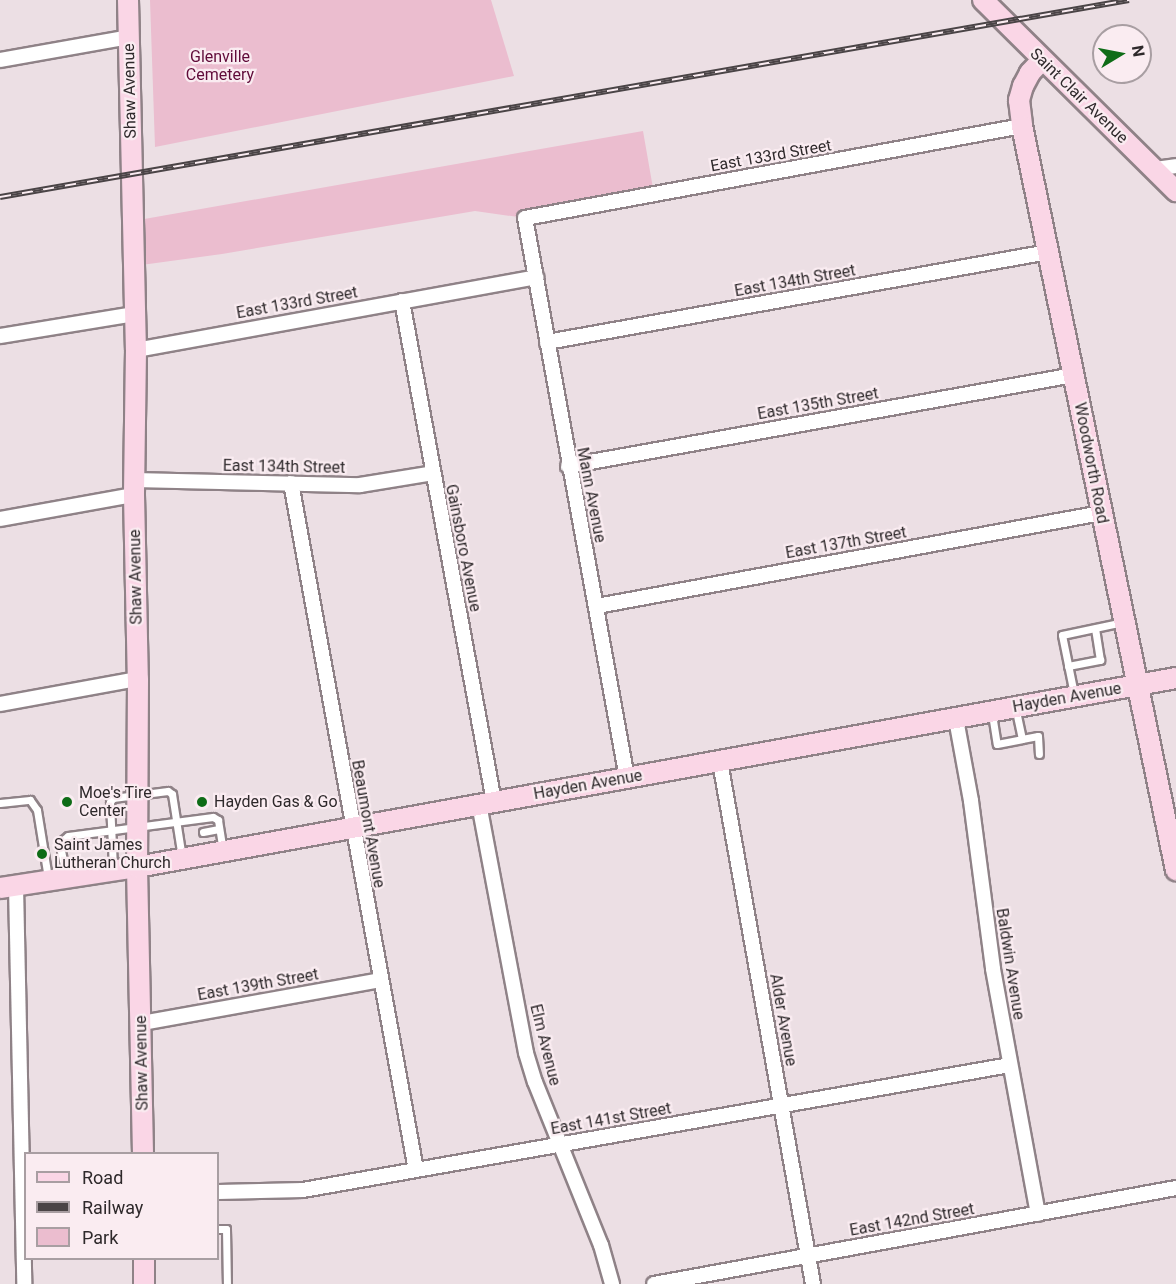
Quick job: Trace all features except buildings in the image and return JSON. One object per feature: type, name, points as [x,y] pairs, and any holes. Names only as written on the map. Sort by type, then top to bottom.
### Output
[{"type":"street","name":"Shaw Avenue","points":[[128,0],[136,350],[134,488],[138,679],[137,867],[143,1152]]},
{"type":"street","name":"Saint Clair Avenue","points":[[983,0],[1176,191]]},
{"type":"street","points":[[0,60],[129,36]]},
{"type":"street","name":"Woodworth Road","points":[[1042,60],[1030,73],[1023,86],[1019,100],[1022,126],[1176,870]]},
{"type":"street","name":"East 133rd Street","points":[[525,218],[1022,126]]},
{"type":"street","points":[[1155,169],[1176,166]]},
{"type":"street","name":"Mann Avenue","points":[[525,218],[568,466],[597,606],[627,778]]},
{"type":"street","name":"East 134th Street","points":[[547,342],[1048,252]]},
{"type":"street","name":"East 133rd Street","points":[[136,350],[536,277]]},
{"type":"street","name":"Gainsboro Avenue","points":[[402,301],[433,473],[487,803]]},
{"type":"street","points":[[0,336],[135,314]]},
{"type":"street","name":"East 135th Street","points":[[568,466],[1074,375]]},
{"type":"street","name":"East 134th Street","points":[[0,519],[134,488],[291,483],[360,485],[433,473]]},
{"type":"street","name":"Beaumont Avenue","points":[[291,483],[416,1170]]},
{"type":"street","name":"East 137th Street","points":[[597,606],[1101,513]]},
{"type":"street","name":"Hayden Avenue","points":[[8,887],[182,859],[1176,678]]},
{"type":"street","points":[[0,704],[138,679]]},
{"type":"street","name":"Baldwin Avenue","points":[[956,719],[971,801],[993,969],[1038,1214]]},
{"type":"street","name":"Alder Avenue","points":[[720,762],[813,1284]]},
{"type":"street","name":"Elm Avenue","points":[[487,803],[526,1053],[535,1082],[601,1245],[612,1284]]},
{"type":"street","points":[[8,887],[24,1284]]},
{"type":"street","name":"East 139th Street","points":[[142,1023],[380,980]]},
{"type":"street","name":"East 141st Street","points":[[219,1192],[303,1190],[1010,1065]]},
{"type":"street","name":"East 142nd Street","points":[[654,1284],[1176,1188]]},
{"type":"street","points":[[144,1260],[144,1284]]},
{"type":"lane","points":[[1075,697],[1062,635],[1123,622]]},
{"type":"lane","points":[[1068,666],[1100,660],[1095,628]]},
{"type":"lane","points":[[1016,707],[1022,739]]},
{"type":"lane","points":[[991,712],[998,744],[1038,736],[1039,754]]},
{"type":"lane","points":[[113,871],[110,802],[113,798],[172,794],[177,823],[182,835],[182,859]]},
{"type":"lane","points":[[0,803],[30,800],[37,810],[57,879]]},
{"type":"lane","points":[[57,879],[63,840],[68,836],[137,829],[161,822],[177,823],[213,817],[218,820],[223,851]]},
{"type":"lane","points":[[203,832],[219,829]]},
{"type":"lane","points":[[219,1229],[226,1229],[227,1284]]},
{"type":"green space","name":"Glenville Cemetery","points":[[150,0],[491,0],[514,76],[155,147]]},
{"type":"green space","points":[[643,131],[654,194],[525,218],[475,211],[222,254],[134,266],[133,221]]},
{"type":"railway","points":[[0,197],[1129,0]]},
{"type":"place","name":"Moe's Tire Center","points":[[67,802]]},
{"type":"place","name":"Hayden Gas & Go","points":[[202,802]]},
{"type":"place","name":"Saint James Lutheran Church","points":[[42,854]]}]
